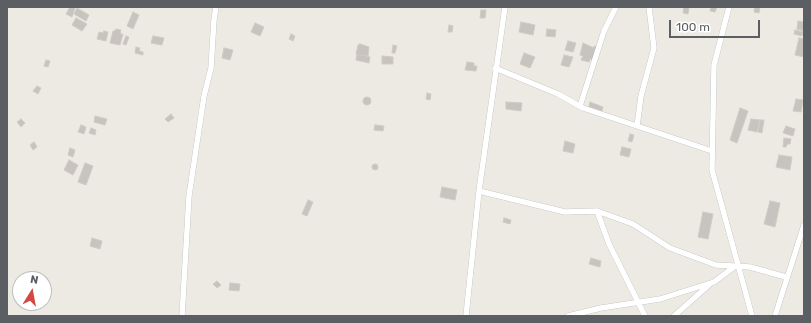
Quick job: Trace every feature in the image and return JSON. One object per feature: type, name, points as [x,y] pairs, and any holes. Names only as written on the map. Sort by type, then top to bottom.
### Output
[{"type":"street","points":[[182,316],[189,196],[204,96],[211,68],[213,26],[216,7]]},
{"type":"street","points":[[466,316],[479,191],[495,68],[505,7]]},
{"type":"street","points":[[580,106],[604,31],[616,7]]},
{"type":"street","points":[[637,126],[641,96],[654,48],[649,7]]},
{"type":"street","points":[[729,7],[714,65],[712,170],[736,267],[752,316]]},
{"type":"street","points":[[495,68],[558,94],[580,106],[712,151]]},
{"type":"street","points":[[479,191],[565,212],[597,211],[633,224],[670,248],[716,265],[750,267],[786,277]]},
{"type":"street","points":[[597,211],[609,244],[645,316]]},
{"type":"street","points":[[775,316],[786,277],[804,225]]},
{"type":"street","points":[[674,316],[714,282],[736,267]]},
{"type":"street","points":[[568,316],[660,299],[714,282]]},
{"type":"building","points":[[70,7],[75,8],[72,17],[66,14]]},
{"type":"building","points":[[684,7],[689,8],[688,14],[683,13]]},
{"type":"building","points":[[711,7],[717,7],[715,12],[710,11]]},
{"type":"building","points":[[755,7],[760,7],[759,13],[754,12]]},
{"type":"building","points":[[77,8],[89,15],[86,21],[74,14]]},
{"type":"building","points":[[481,10],[486,10],[485,18],[480,18]]},
{"type":"building","points":[[133,12],[139,15],[133,29],[127,26]]},
{"type":"building","points":[[76,18],[87,24],[82,31],[72,25]]},
{"type":"building","points":[[798,21],[804,22],[804,31],[797,29]]},
{"type":"building","points":[[521,22],[535,25],[533,35],[519,32]]},
{"type":"building","points":[[255,23],[264,27],[260,36],[251,32]]},
{"type":"building","points":[[449,25],[453,26],[452,32],[448,32]]},
{"type":"building","points":[[116,29],[121,30],[120,34],[123,34],[120,45],[110,43],[113,31]]},
{"type":"building","points":[[547,29],[556,30],[555,37],[546,36]]},
{"type":"building","points":[[795,30],[803,32],[802,36],[794,34]]},
{"type":"building","points":[[104,31],[108,32],[106,41],[97,39],[99,32],[103,33]]},
{"type":"building","points":[[291,34],[295,36],[293,41],[289,39]]},
{"type":"building","points":[[126,36],[129,37],[126,45],[123,44]]},
{"type":"building","points":[[153,36],[164,38],[162,45],[151,43]]},
{"type":"building","points":[[799,38],[804,39],[804,57],[795,55]]},
{"type":"building","points":[[568,41],[576,43],[573,52],[565,50]]},
{"type":"building","points":[[583,43],[594,48],[594,46],[598,47],[594,60],[590,59],[589,62],[581,60],[583,56],[580,55]]},
{"type":"building","points":[[360,44],[369,47],[368,56],[356,54],[358,45]]},
{"type":"building","points":[[393,45],[397,46],[395,53],[392,53]]},
{"type":"building","points":[[136,47],[140,48],[139,51],[143,52],[143,55],[135,53]]},
{"type":"building","points":[[224,48],[233,50],[230,60],[222,58]]},
{"type":"building","points":[[524,53],[535,57],[530,68],[520,64]]},
{"type":"building","points":[[357,54],[370,57],[369,63],[356,60]]},
{"type":"building","points":[[564,55],[573,57],[569,67],[561,65]]},
{"type":"building","points":[[382,56],[393,57],[393,64],[382,64]]},
{"type":"building","points":[[46,60],[50,61],[48,67],[44,66]]},
{"type":"building","points":[[467,62],[474,63],[474,66],[477,66],[476,71],[465,70]]},
{"type":"building","points":[[37,86],[41,88],[38,94],[33,91]]},
{"type":"building","points":[[427,93],[431,94],[430,100],[426,99]]},
{"type":"building","points":[[367,97],[370,98],[370,104],[367,105],[364,104],[363,101],[364,98]]},
{"type":"building","points":[[796,99],[803,100],[801,112],[793,111]]},
{"type":"building","points":[[506,102],[522,103],[521,111],[506,109]]},
{"type":"building","points":[[590,102],[603,107],[602,111],[589,107]]},
{"type":"building","points":[[740,108],[748,111],[737,143],[730,140]]},
{"type":"building","points":[[171,114],[174,118],[168,122],[165,119]]},
{"type":"building","points":[[95,116],[107,119],[105,125],[94,122]]},
{"type":"building","points":[[21,119],[25,123],[21,127],[17,122]]},
{"type":"building","points":[[751,119],[760,120],[757,132],[748,130]]},
{"type":"building","points":[[760,120],[764,120],[762,133],[758,132]]},
{"type":"building","points":[[81,125],[86,127],[84,134],[78,132]]},
{"type":"building","points":[[375,125],[384,126],[383,131],[374,130]]},
{"type":"building","points":[[786,126],[795,129],[793,136],[783,133]]},
{"type":"building","points":[[91,128],[96,130],[95,135],[89,133]]},
{"type":"building","points":[[630,134],[634,135],[632,142],[628,141]]},
{"type":"building","points":[[784,138],[791,139],[790,144],[787,144],[786,147],[783,147]]},
{"type":"building","points":[[565,141],[575,144],[573,153],[563,151]]},
{"type":"building","points":[[34,142],[37,147],[33,150],[30,145]]},
{"type":"building","points":[[622,147],[631,149],[629,157],[620,155]]},
{"type":"building","points":[[70,148],[75,150],[73,157],[68,155]]},
{"type":"building","points":[[779,155],[792,157],[790,170],[776,167]]},
{"type":"building","points":[[69,160],[78,165],[73,175],[64,170]]},
{"type":"building","points":[[85,163],[93,166],[86,185],[78,182]]},
{"type":"building","points":[[375,164],[378,167],[375,170],[372,167]]},
{"type":"building","points":[[442,187],[457,190],[455,200],[440,197]]},
{"type":"building","points":[[308,200],[313,202],[307,216],[302,214]]},
{"type":"building","points":[[770,201],[780,203],[775,227],[764,224]]},
{"type":"building","points":[[703,212],[713,214],[708,239],[698,237]]},
{"type":"building","points":[[504,218],[511,220],[510,224],[503,222]]},
{"type":"building","points":[[92,238],[102,241],[100,249],[90,246]]},
{"type":"building","points":[[591,258],[601,261],[600,267],[589,264]]},
{"type":"building","points":[[217,281],[221,285],[217,288],[213,284]]},
{"type":"building","points":[[230,283],[240,284],[239,291],[229,290]]}]
